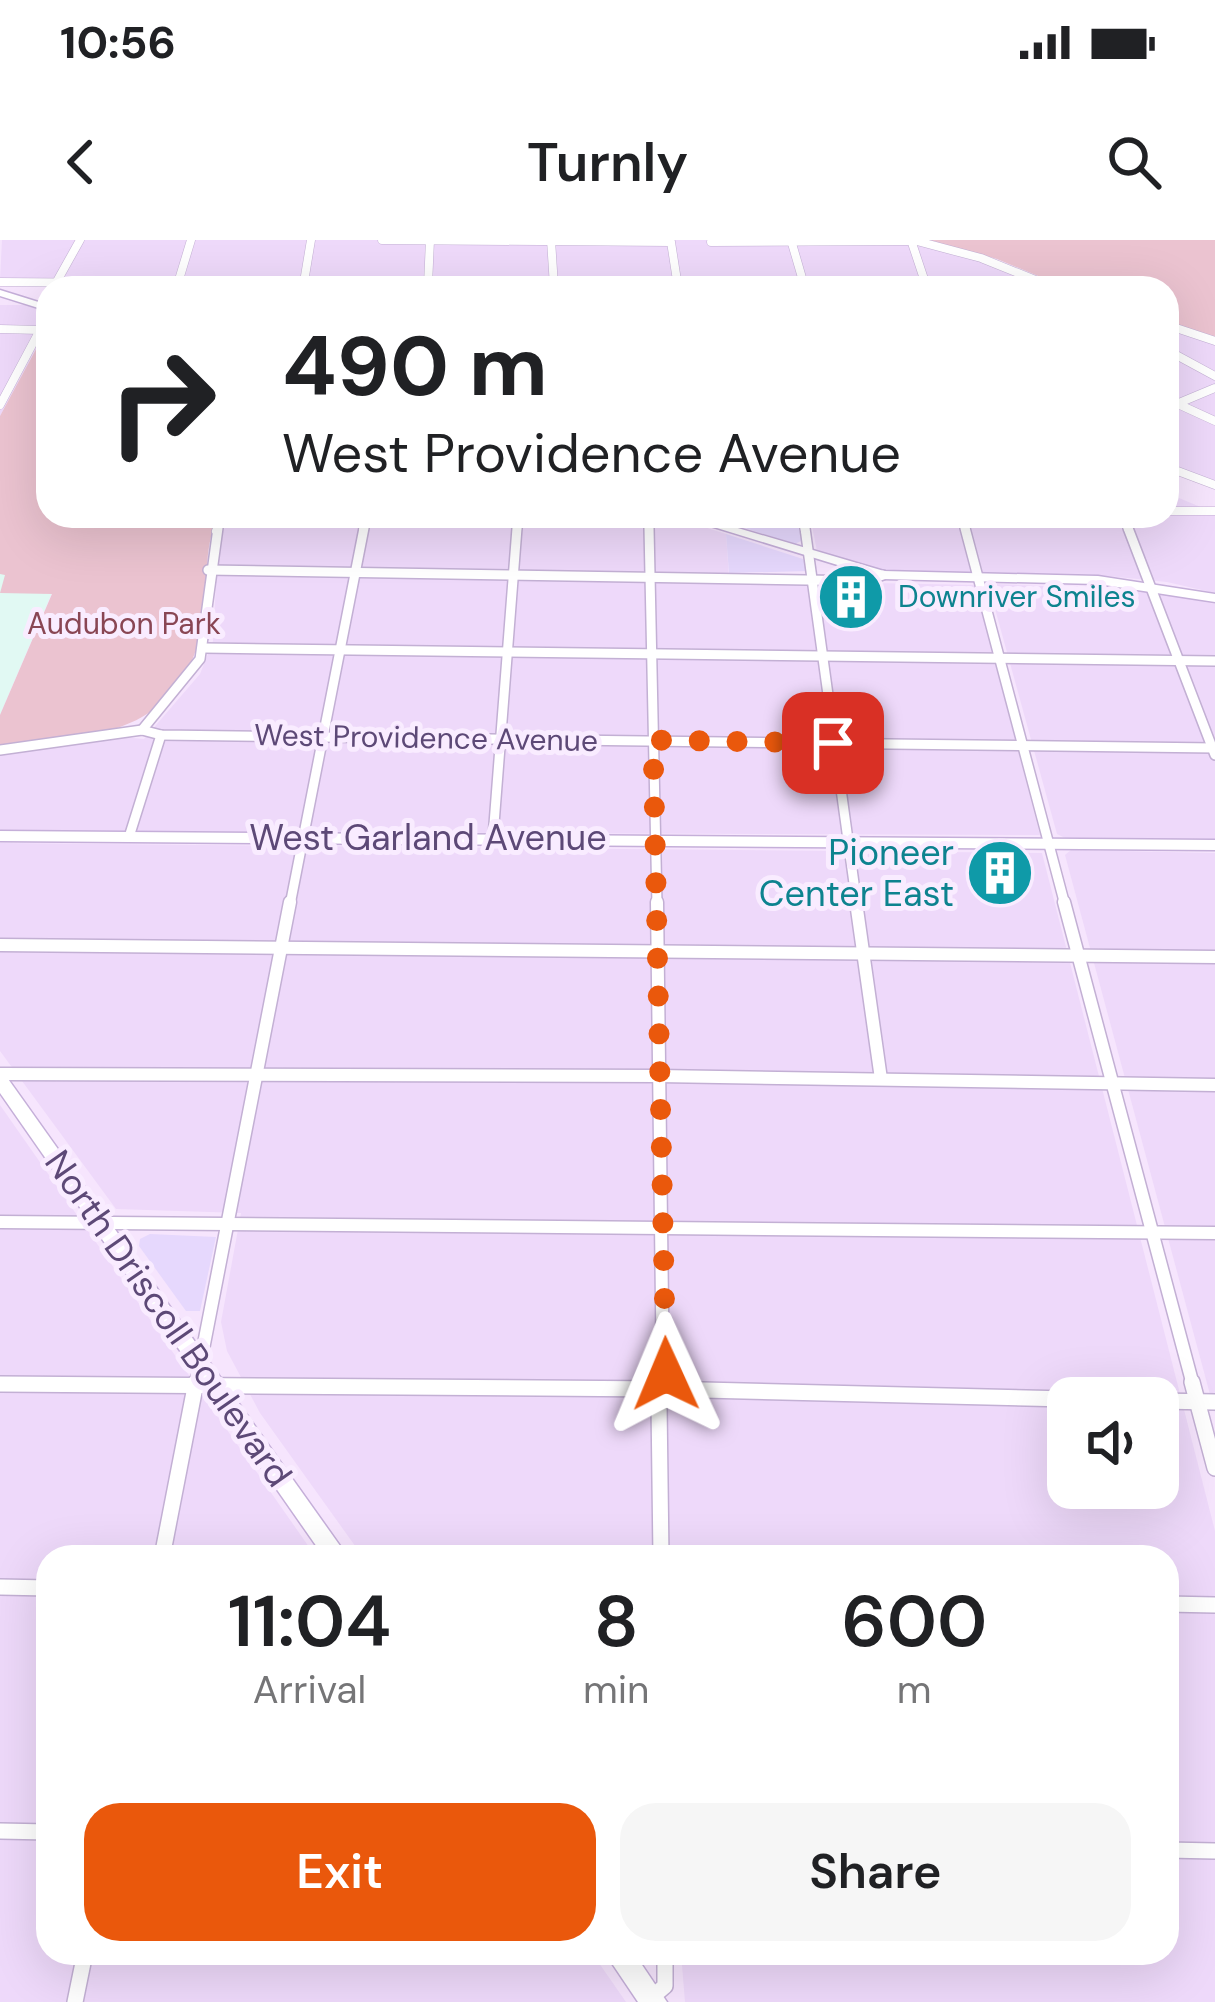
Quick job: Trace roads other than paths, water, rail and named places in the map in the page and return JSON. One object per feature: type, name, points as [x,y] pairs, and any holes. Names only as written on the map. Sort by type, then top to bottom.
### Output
[{"type":"main road","points":[[0,293],[36,307]]},
{"type":"main road","points":[[722,528],[883,575],[1149,584],[1215,598]]},
{"type":"main road","name":"West Garland Avenue","points":[[0,836],[1215,845]]},
{"type":"main road","name":"North Driscoll Boulevard","points":[[0,1077],[200,1361],[206,1386],[329,1545]]},
{"type":"main road","points":[[627,1965],[652,2000]]},
{"type":"street","points":[[60,276],[80,240]]},
{"type":"street","points":[[185,276],[191,240]]},
{"type":"street","points":[[306,276],[311,240]]},
{"type":"street","points":[[382,240],[671,242],[676,276]]},
{"type":"street","points":[[428,276],[430,240]]},
{"type":"street","points":[[551,241],[553,276]]},
{"type":"street","points":[[792,241],[802,276]]},
{"type":"street","points":[[914,241],[924,276]]},
{"type":"street","points":[[711,242],[914,241],[981,258],[1025,276]]},
{"type":"street","points":[[0,282],[36,283]]},
{"type":"street","points":[[0,329],[36,330]]},
{"type":"street","points":[[1179,329],[1215,341]]},
{"type":"street","points":[[0,406],[36,338]]},
{"type":"street","points":[[1179,356],[1215,376]]},
{"type":"street","points":[[0,380],[14,380]]},
{"type":"street","points":[[1179,404],[1215,388]]},
{"type":"street","points":[[1179,404],[1215,421]]},
{"type":"street","points":[[1179,471],[1215,484]]},
{"type":"street","points":[[1179,511],[1215,511]]},
{"type":"street","points":[[142,730],[193,672],[204,649],[210,547],[218,528]]},
{"type":"street","points":[[200,1361],[364,528]]},
{"type":"street","points":[[494,837],[517,528]]},
{"type":"street","points":[[649,528],[666,1374],[662,1545]]},
{"type":"street","points":[[804,528],[881,1079]]},
{"type":"street","points":[[965,528],[1215,1468]]},
{"type":"street","points":[[1128,528],[1214,751]]},
{"type":"street","points":[[208,570],[866,580],[883,575]]},
{"type":"street","points":[[204,649],[1215,661]]},
{"type":"street","name":"West Providence Avenue","points":[[0,750],[142,730],[161,735],[1214,751]]},
{"type":"street","points":[[129,837],[161,735]]},
{"type":"street","points":[[0,945],[1215,957]]},
{"type":"street","points":[[0,1077],[659,1076],[1215,1085]]},
{"type":"street","points":[[0,1222],[1215,1233]]},
{"type":"street","points":[[0,1384],[1047,1399]]},
{"type":"street","points":[[165,1545],[206,1386]]},
{"type":"street","points":[[1179,1401],[1215,1402]]},
{"type":"street","points":[[0,1587],[36,1588]]},
{"type":"street","points":[[1179,1604],[1215,1605]]},
{"type":"street","points":[[0,1831],[36,1832]]},
{"type":"street","points":[[1179,1850],[1215,1851]]},
{"type":"street","points":[[75,2002],[83,1965]]},
{"type":"street","points":[[652,2000],[665,1986],[665,1965]]},
{"type":"place","name":"Downriver Smiles","points":[[851,597]]},
{"type":"place","name":"Pioneer Center East","points":[[1000,873]]},
{"type":"park label","name":"Audubon Park","points":[[124,624]]}]
